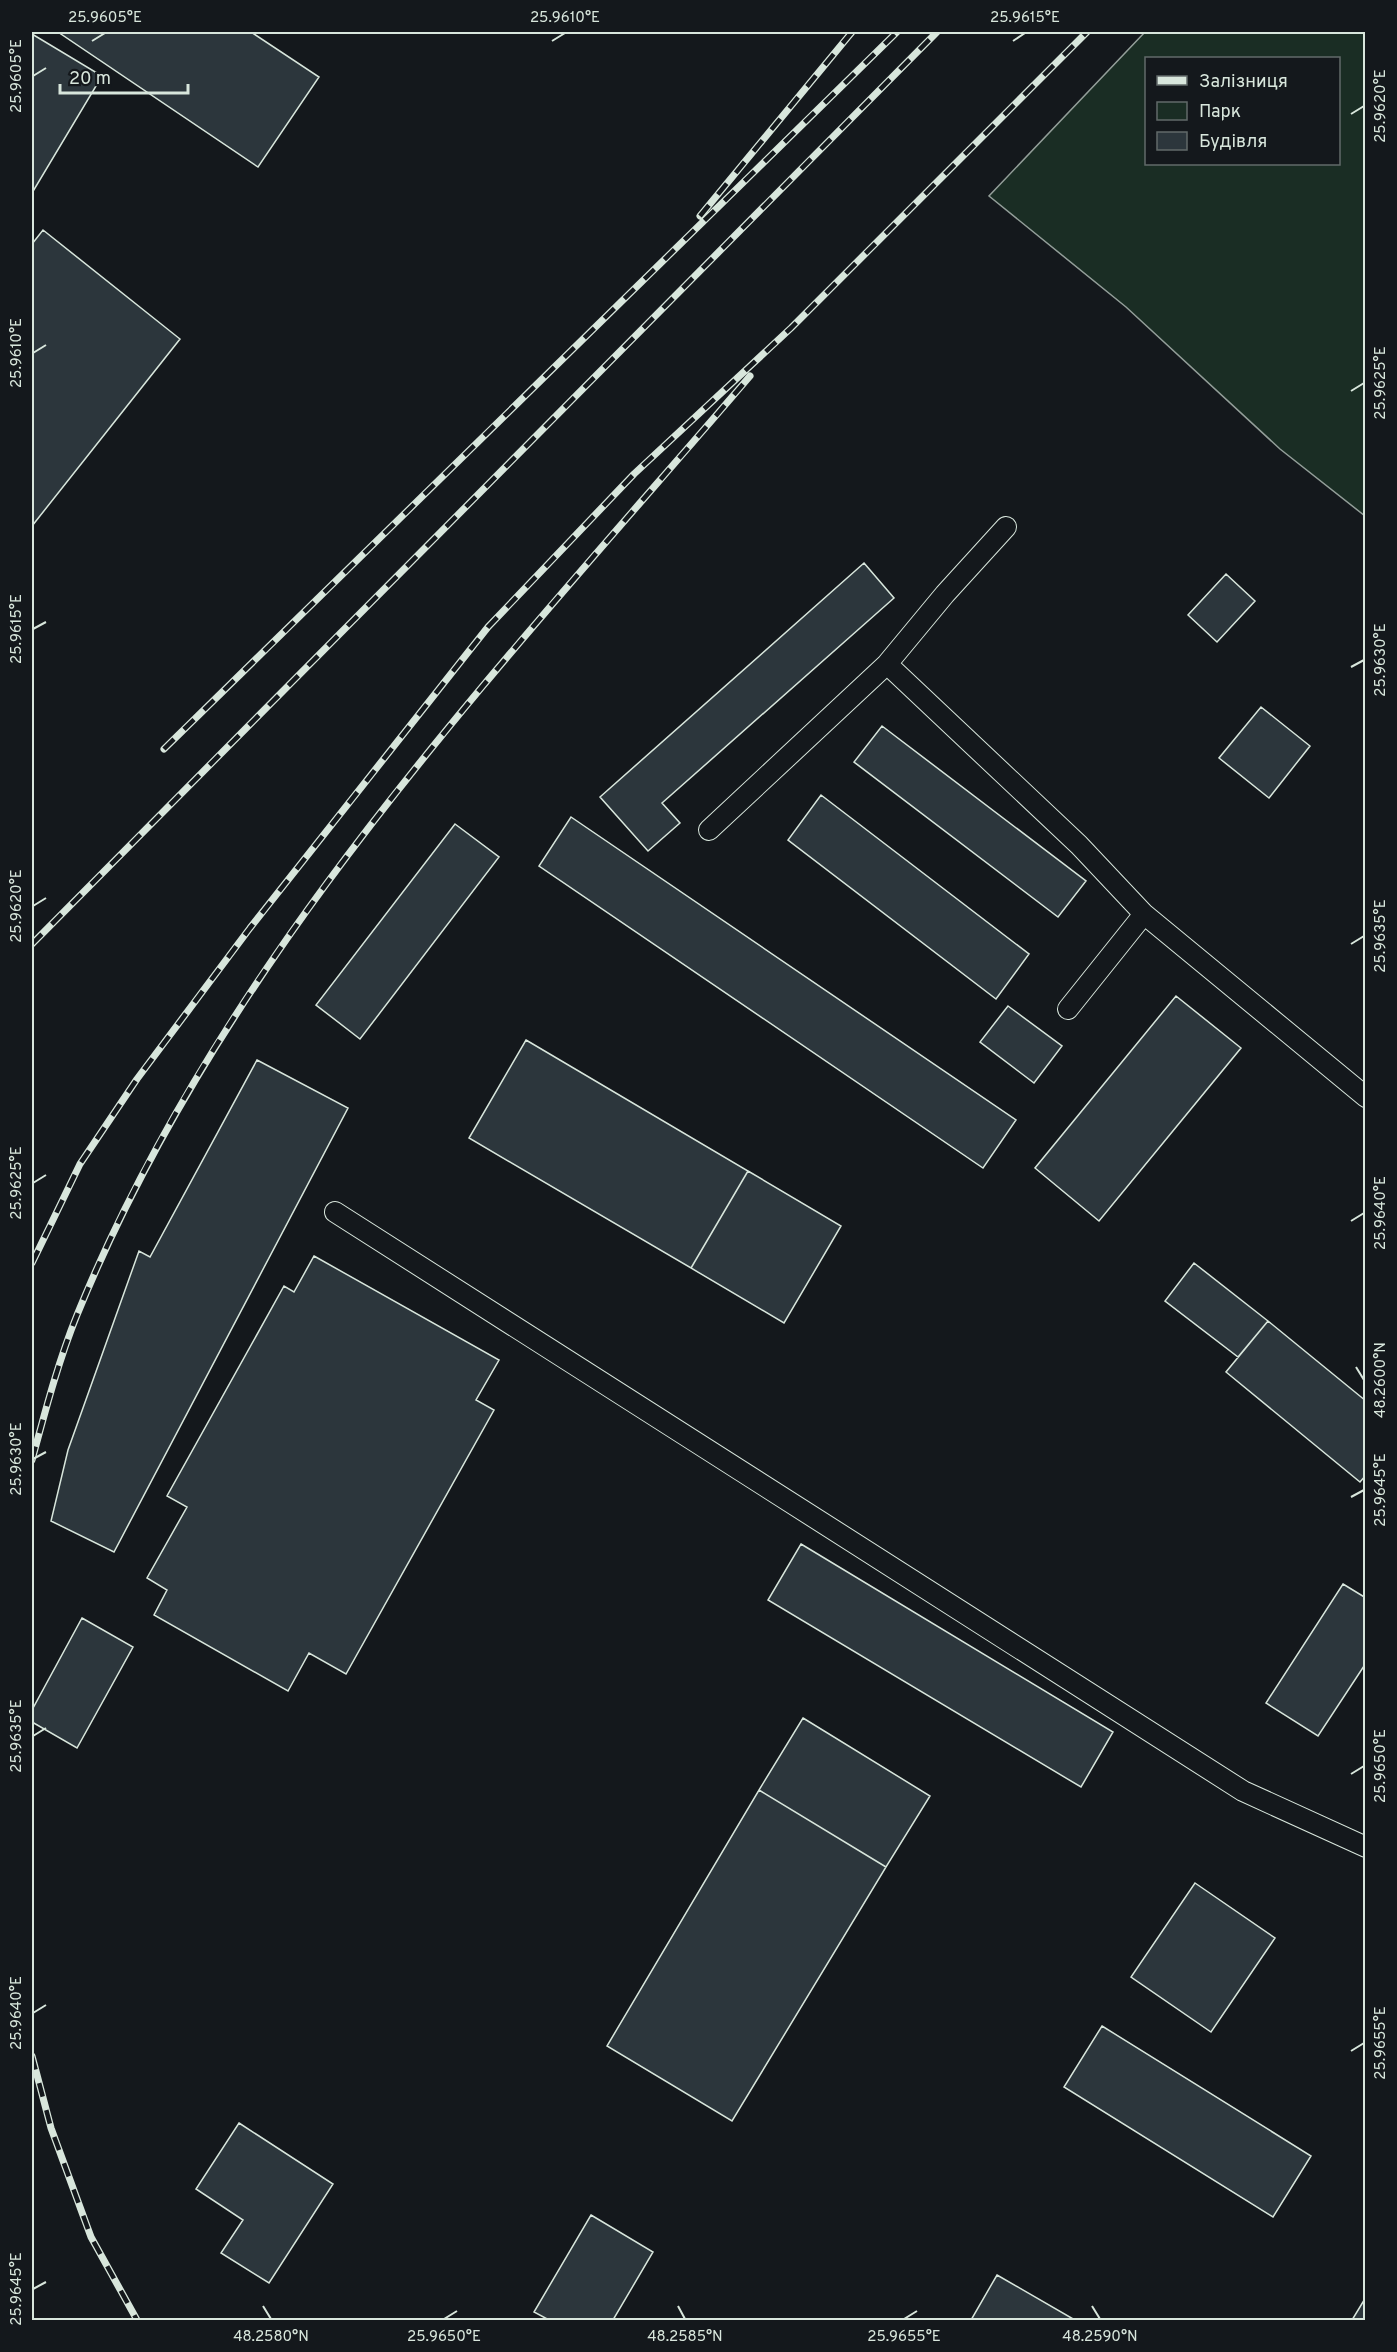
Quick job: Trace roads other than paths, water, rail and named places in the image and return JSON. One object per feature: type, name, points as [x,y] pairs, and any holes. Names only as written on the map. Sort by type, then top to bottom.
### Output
[{"type":"lane","points":[[709,830],[887,664],[945,594],[1006,527]]},
{"type":"lane","points":[[887,664],[1079,845],[1144,914],[1365,1097]]},
{"type":"lane","points":[[1068,1009],[1144,914]]},
{"type":"lane","points":[[335,1212],[1243,1791],[1365,1848]]},
{"type":"railway","points":[[700,216],[852,32]]},
{"type":"railway","points":[[164,749],[897,32]]},
{"type":"railway","points":[[32,944],[937,32]]},
{"type":"railway","points":[[32,1263],[80,1164],[137,1079],[250,928],[488,627],[634,474],[791,328],[1087,32]]},
{"type":"railway","points":[[32,1460],[70,1333],[138,1183],[209,1057],[289,936],[375,820],[466,706],[750,376]]},
{"type":"railway","points":[[32,2056],[51,2128],[91,2237],[137,2320]]}]
